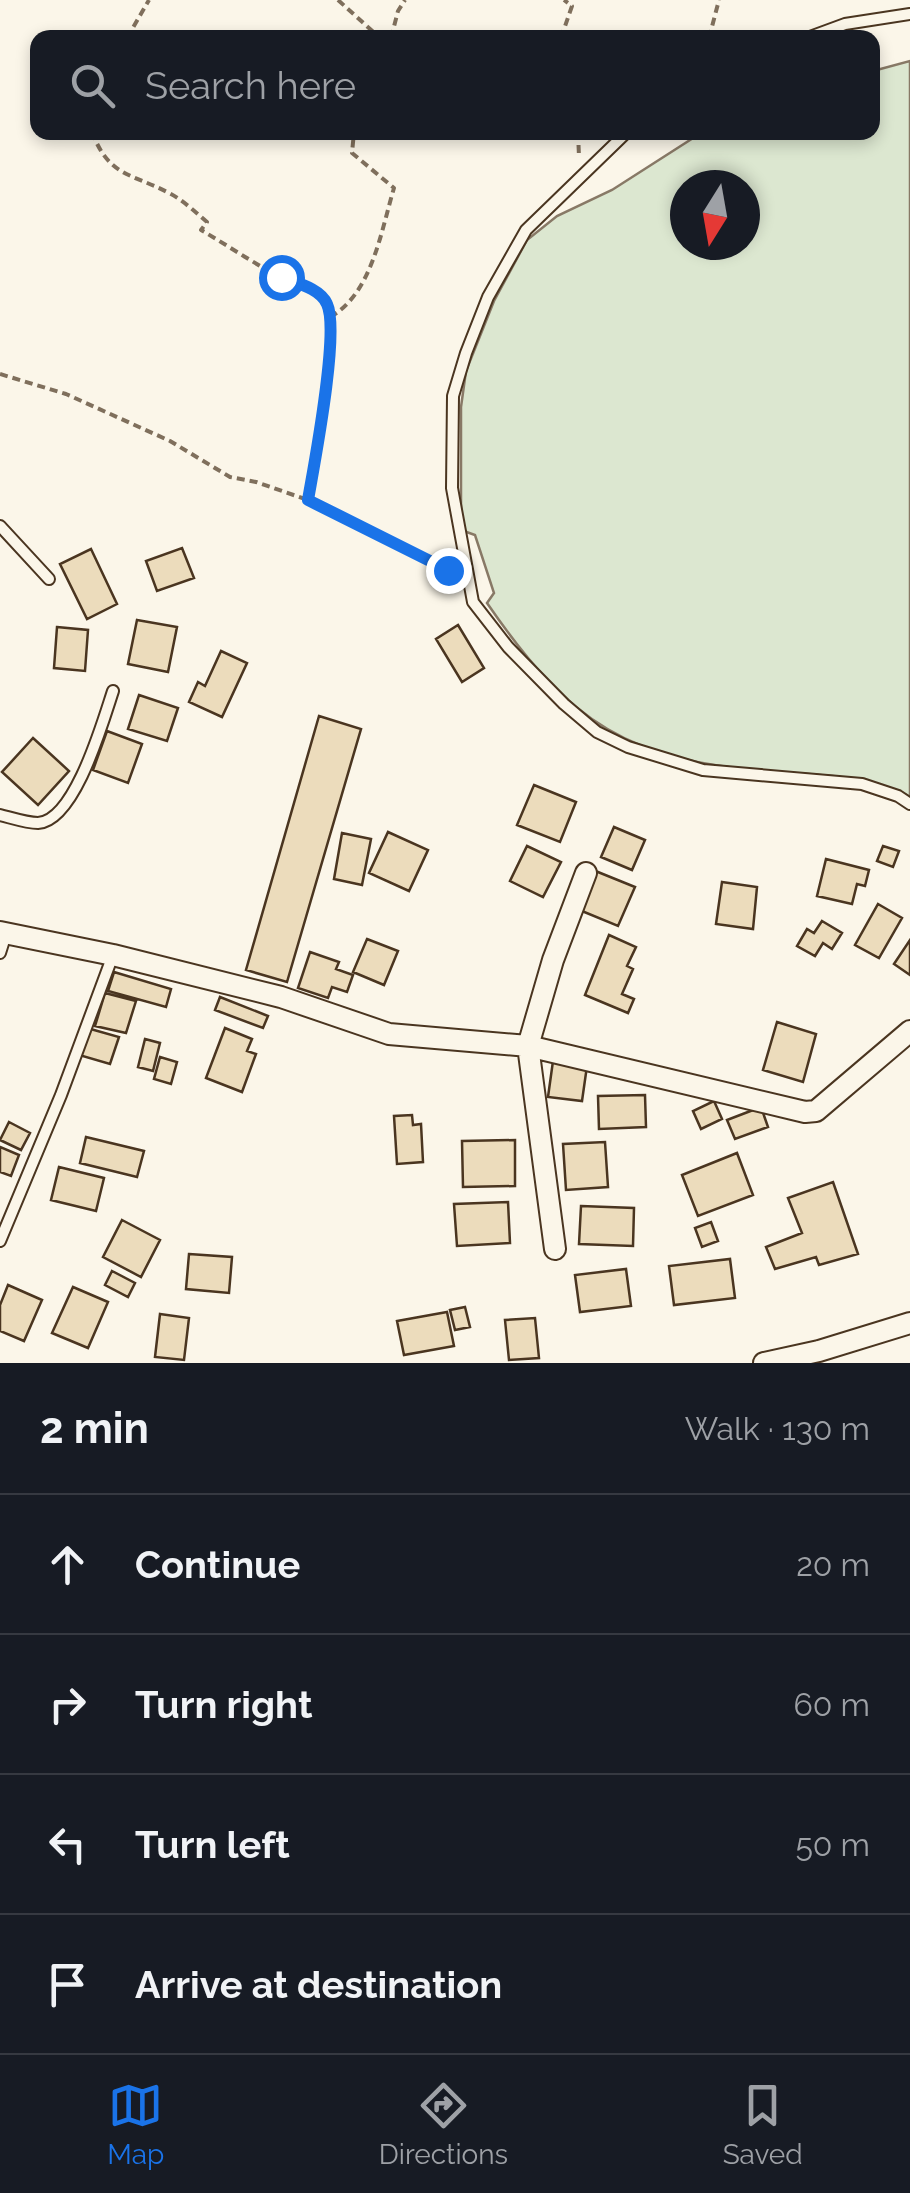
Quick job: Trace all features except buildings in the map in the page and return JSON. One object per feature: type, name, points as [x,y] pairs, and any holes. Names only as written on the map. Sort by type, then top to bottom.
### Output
[{"type":"street","points":[[555,1249],[528,1046],[553,960],[586,873]]},
{"type":"street","points":[[2,939],[113,956],[281,997],[388,1034],[528,1046],[805,1112],[816,1110],[910,1031]]},
{"type":"street","points":[[764,1363],[819,1352],[910,1323]]},
{"type":"lane","points":[[829,30],[910,14]]},
{"type":"lane","points":[[620,140],[526,230],[488,297],[466,353],[453,396],[452,488],[473,602],[508,647],[564,704],[597,732],[628,748],[703,770],[862,784],[910,804]]},
{"type":"lane","points":[[0,526],[50,579]]},
{"type":"lane","points":[[0,815],[41,823],[53,817],[87,772],[112,692]]},
{"type":"lane","points":[[0,1242],[113,956]]},
{"type":"path","points":[[131,30],[149,0]]},
{"type":"path","points":[[338,0],[371,30]]},
{"type":"path","points":[[393,30],[405,0]]},
{"type":"path","points":[[564,0],[572,6],[564,30]]},
{"type":"path","points":[[710,30],[719,0]]},
{"type":"path","points":[[95,140],[109,166],[174,195],[207,222],[201,230],[281,277],[317,292],[327,303],[330,317],[324,404],[308,500]]},
{"type":"path","points":[[330,317],[348,307],[369,268],[394,188],[352,153],[353,140]]},
{"type":"path","points":[[0,374],[66,394],[170,441],[230,477],[308,500],[470,580]]},
{"type":"green space","points":[[910,61],[910,798],[878,785],[845,778],[725,767],[642,746],[576,707],[517,645],[487,603],[494,593],[475,535],[461,530],[461,407],[466,371],[494,301],[527,240],[557,216],[612,190],[690,140],[880,140],[880,69]]},
{"type":"route","points":[[281,277],[317,292],[327,303],[330,317],[324,404],[308,500],[448,570]]}]
